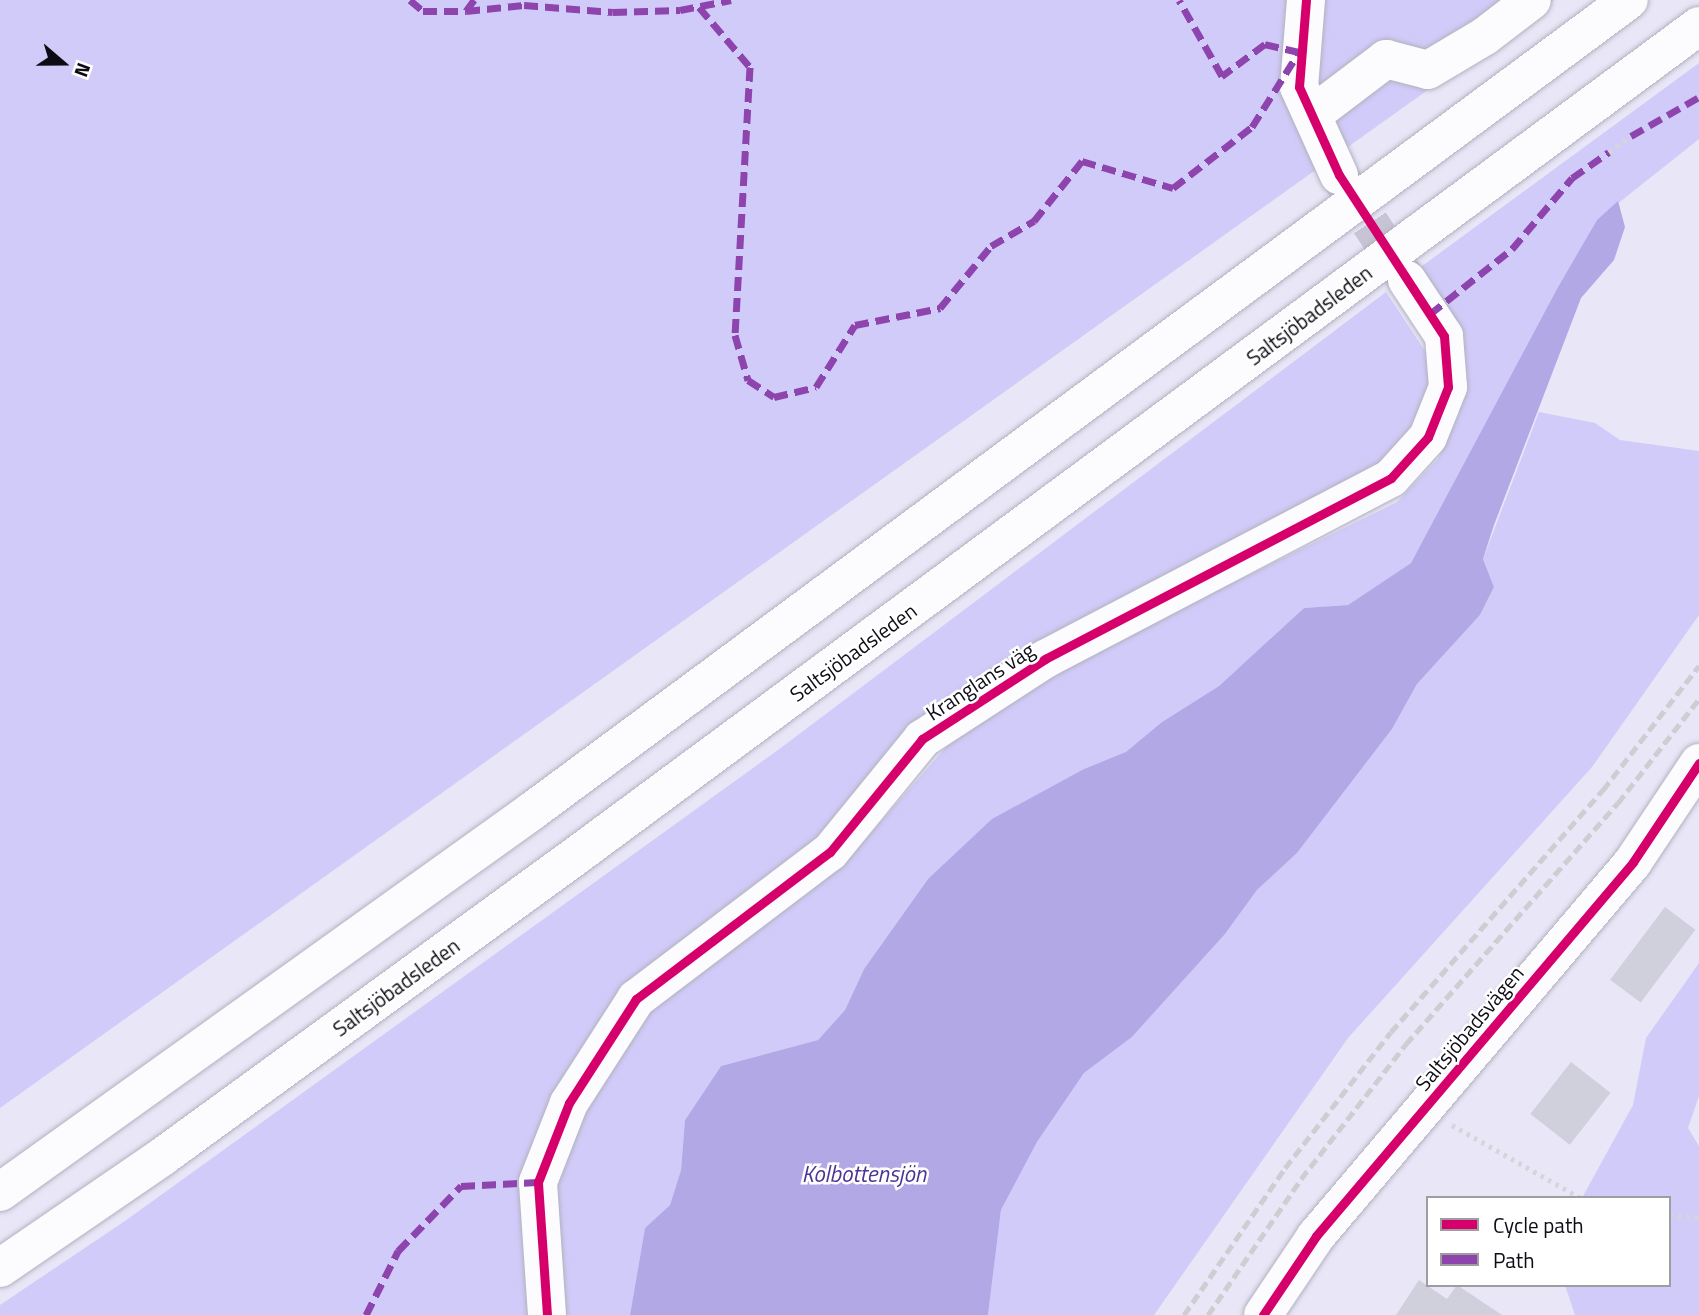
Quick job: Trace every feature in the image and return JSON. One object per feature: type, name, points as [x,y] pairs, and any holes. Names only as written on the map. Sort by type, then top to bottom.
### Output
[{"type":"main road","points":[[1306,0],[1299,87],[1339,175]]},
{"type":"main road","points":[[1312,116],[1386,59],[1428,70],[1485,36],[1532,0]]},
{"type":"main road","points":[[0,1192],[543,802],[1629,0]]},
{"type":"main road","name":"Saltsjöbadsleden","points":[[0,1268],[162,1157],[573,858],[1699,26]]},
{"type":"main road","name":"Kranglans väg","points":[[547,1315],[538,1182],[569,1103],[636,999],[830,852],[922,739],[1045,659],[1391,478],[1428,438],[1448,387],[1444,336],[1407,280]]},
{"type":"main road","name":"Saltsjöbadsvägen","points":[[1263,1315],[1316,1236],[1633,862],[1699,763]]},
{"type":"path","points":[[1609,152],[1631,136]]},
{"type":"path","points":[[1428,1103],[1458,1131],[1577,1196]]},
{"type":"path","points":[[1671,1216],[1699,1217]]},
{"type":"shaded area","points":[[0,0],[1554,0],[0,1108]]},
{"type":"shaded area","points":[[1699,63],[1699,139],[1597,220],[1411,563],[1348,605],[1304,608],[1219,686],[1162,722],[1126,753],[1084,769],[928,879],[864,969],[845,1010],[818,1040],[721,1066],[685,1120],[681,1170],[670,1205],[645,1228],[630,1315],[562,1315],[550,1182],[579,1108],[648,1009],[842,866],[947,746],[1051,672],[1397,502],[1438,459],[1459,414],[1463,372],[1418,269]]},
{"type":"shaded area","points":[[1386,292],[1427,354],[1430,384],[1417,426],[1380,464],[1041,644],[825,840],[557,1096],[535,1315],[0,1315],[0,1305],[125,1221],[778,750]]},
{"type":"shaded area","points":[[1539,412],[1595,423],[1620,440],[1699,451],[1699,615],[1592,767],[1348,1038],[1154,1315],[988,1315],[1001,1210],[1037,1142],[1084,1073],[1132,1037],[1225,934],[1257,890],[1297,853],[1392,729],[1417,684],[1480,615],[1494,587],[1483,559]]},
{"type":"shaded area","points":[[1699,963],[1699,1096],[1688,1128],[1699,1146],[1699,1315],[1575,1315],[1566,1287],[1671,1287],[1671,1196],[1583,1196],[1633,1105],[1646,1038]]},
{"type":"water","name":"Kolbottensjön","points":[[1618,201],[1625,227],[1614,260],[1581,298],[1494,525],[1483,559],[1494,587],[1480,615],[1417,684],[1392,729],[1297,853],[1257,890],[1225,934],[1132,1037],[1084,1073],[1037,1142],[1001,1210],[988,1315],[630,1315],[645,1228],[670,1205],[681,1170],[685,1120],[721,1066],[818,1040],[845,1010],[864,969],[928,879],[992,819],[1084,769],[1126,752],[1162,722],[1219,686],[1304,608],[1348,605],[1411,563],[1557,289],[1597,220]]},
{"type":"building","points":[[1665,907],[1695,930],[1641,1003],[1610,980]]},
{"type":"building","points":[[1571,1062],[1610,1093],[1570,1145],[1530,1114]]},
{"type":"building","points":[[1419,1280],[1447,1299],[1456,1287],[1460,1287],[1502,1315],[1396,1315]]},
{"type":"tunnel","points":[[1339,175],[1407,280]]},
{"type":"railway","points":[[1184,1315],[1285,1168],[1391,1032],[1603,790],[1699,666]]},
{"type":"railway","points":[[1208,1315],[1301,1179],[1406,1044],[1618,803],[1699,699]]},
{"type":"marked path","points":[[410,0],[423,11],[466,11],[474,0]]},
{"type":"marked path","points":[[466,11],[524,5],[613,12],[680,10],[731,0]]},
{"type":"marked path","points":[[699,7],[750,67],[735,335],[748,380],[774,397],[816,387],[855,325],[940,308],[991,246],[1034,221],[1082,161],[1173,188],[1252,127],[1299,52],[1265,44],[1222,76],[1179,0]]},
{"type":"marked path","points":[[1631,136],[1699,97]]},
{"type":"marked path","points":[[1430,314],[1512,249],[1572,178],[1609,152]]},
{"type":"marked path","points":[[366,1315],[398,1251],[461,1186],[538,1182]]},
{"type":"cycle path","points":[[547,1315],[538,1182],[569,1103],[636,999],[830,852],[922,739],[1045,659],[1391,478],[1428,437],[1448,387],[1444,336],[1339,175],[1299,87],[1306,0]]},
{"type":"cycle path","points":[[1263,1315],[1316,1236],[1633,862],[1699,763]]}]
